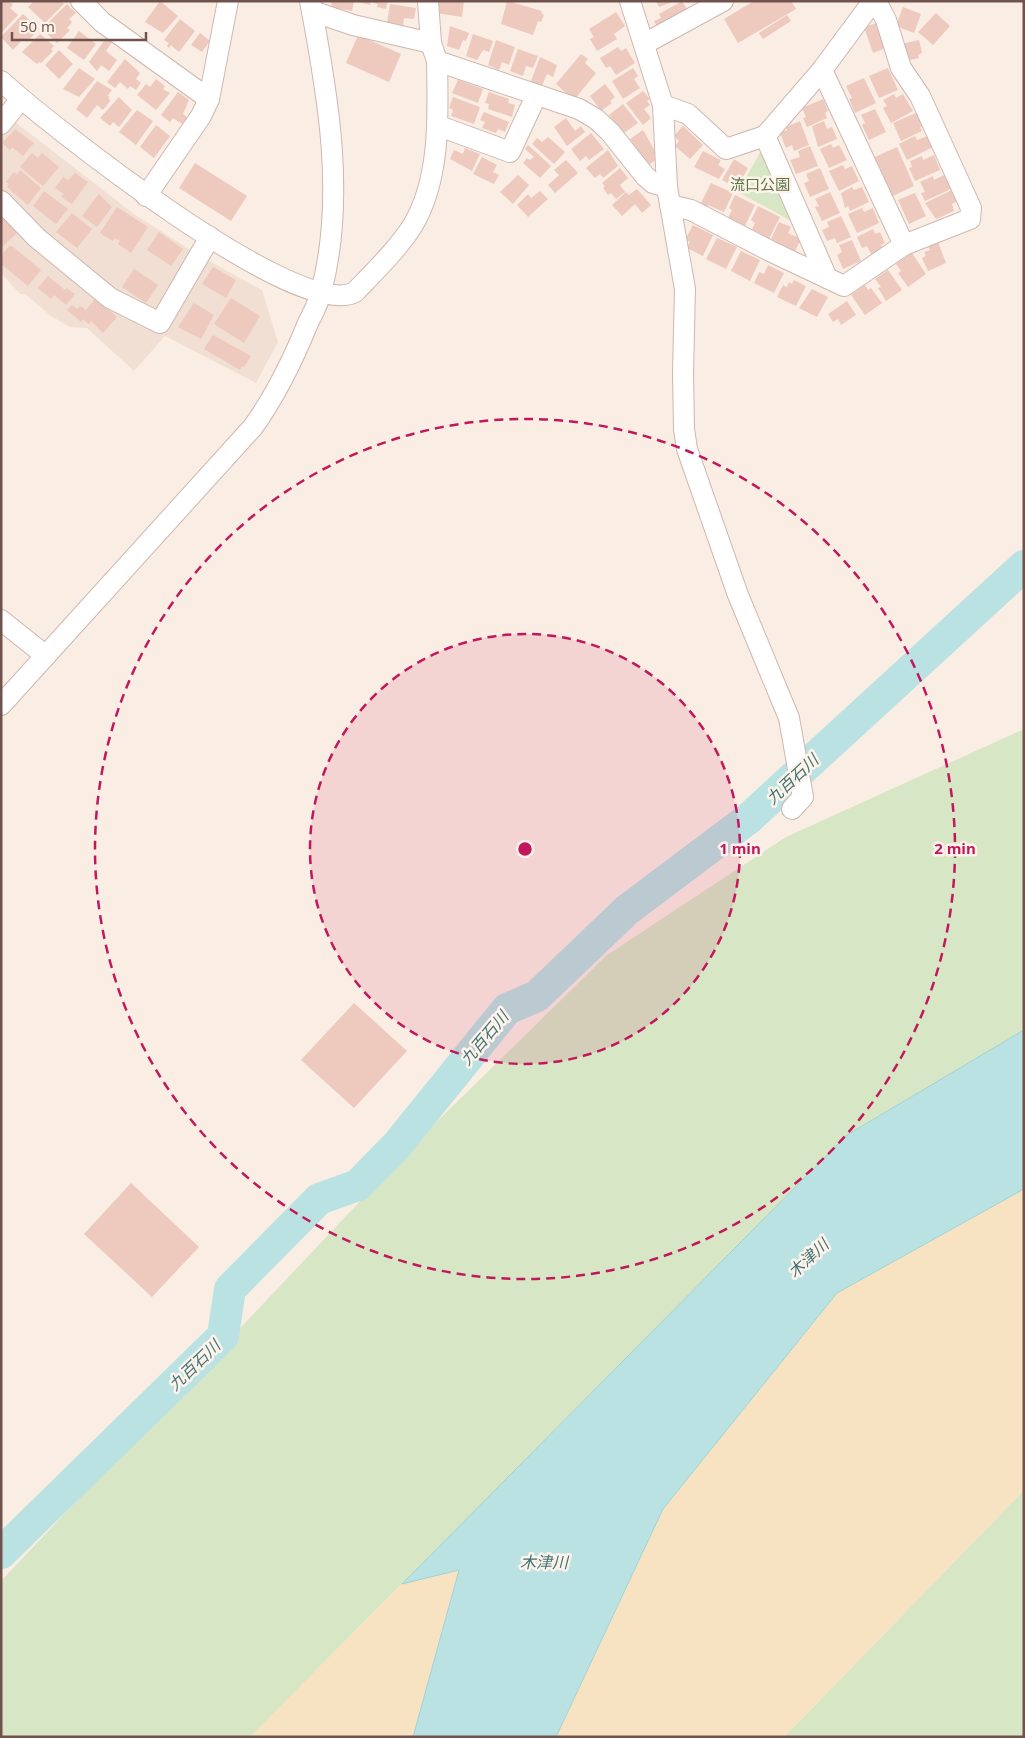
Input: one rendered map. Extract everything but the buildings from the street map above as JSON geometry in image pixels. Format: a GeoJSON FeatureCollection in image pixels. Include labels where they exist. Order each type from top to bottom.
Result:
{"type":"FeatureCollection","features":[{"type":"Feature","properties":{"kind":"street"},"geometry":{"type":"LineString","coordinates":[[81,1],[102,22],[209,99]]}},
{"type":"Feature","properties":{"kind":"street"},"geometry":{"type":"LineString","coordinates":[[146,196],[201,116],[209,99],[228,1]]}},
{"type":"Feature","properties":{"kind":"street"},"geometry":{"type":"LineString","coordinates":[[1,81],[91,156],[146,196],[210,237],[277,274],[321,293],[345,296],[355,292],[412,226],[427,189],[439,126],[434,52],[428,1]]}},
{"type":"Feature","properties":{"kind":"street"},"geometry":{"type":"LineString","coordinates":[[630,1],[663,105],[668,196],[685,289],[683,373],[684,430],[687,449],[738,595],[789,718],[796,753],[797,803]]}},
{"type":"Feature","properties":{"kind":"street"},"geometry":{"type":"LineString","coordinates":[[644,44],[723,1]]}},
{"type":"Feature","properties":{"kind":"street"},"geometry":{"type":"LineString","coordinates":[[311,6],[353,25],[434,52],[536,96],[579,109],[596,119],[649,180],[668,196],[770,251],[844,286],[904,245],[970,219],[971,208],[920,96],[901,68],[886,20],[875,1],[822,70],[765,136],[726,149],[688,114],[663,105]]}},
{"type":"Feature","properties":{"kind":"street"},"geometry":{"type":"LineString","coordinates":[[1,705],[253,427],[266,409],[284,377],[321,293],[333,217],[332,166],[327,106],[311,6]]}},
{"type":"Feature","properties":{"kind":"street"},"geometry":{"type":"LineString","coordinates":[[822,70],[904,245]]}},
{"type":"Feature","properties":{"kind":"street"},"geometry":{"type":"LineString","coordinates":[[439,126],[510,152],[536,96]]}},
{"type":"Feature","properties":{"kind":"street"},"geometry":{"type":"LineString","coordinates":[[1,124],[21,99]]}},
{"type":"Feature","properties":{"kind":"street"},"geometry":{"type":"LineString","coordinates":[[765,136],[827,278]]}},
{"type":"Feature","properties":{"kind":"street"},"geometry":{"type":"LineString","coordinates":[[1,201],[37,238],[110,298],[160,322],[210,237]]}},
{"type":"Feature","properties":{"kind":"street"},"geometry":{"type":"LineString","coordinates":[[1,620],[46,656]]}},
{"type":"Feature","properties":{"kind":"shaded area"},"geometry":{"type":"Polygon","coordinates":[[[1,111],[134,214],[200,256],[262,290],[278,342],[256,383],[165,336],[134,371],[87,328],[70,327],[51,316],[25,294],[20,294],[1,273],[1,111]]]}},
{"type":"Feature","properties":{"kind":"green space","name":"流口公園"},"geometry":{"type":"Polygon","coordinates":[[[762,149],[795,223],[738,192],[762,149]]]}},
{"type":"Feature","properties":{"kind":"green space"},"geometry":{"type":"Polygon","coordinates":[[[1024,729],[1024,1030],[847,1135],[250,1737],[1,1737],[1,1581],[417,1141],[607,955],[786,837],[1024,729]]]}},
{"type":"Feature","properties":{"kind":"green space"},"geometry":{"type":"Polygon","coordinates":[[[1024,1490],[1024,1737],[784,1737],[1024,1490]]]}},
{"type":"Feature","properties":{"kind":"sand"},"geometry":{"type":"Polygon","coordinates":[[[1024,1189],[1024,1490],[784,1737],[556,1737],[663,1509],[837,1293],[1024,1189]]]}},
{"type":"Feature","properties":{"kind":"sand"},"geometry":{"type":"Polygon","coordinates":[[[459,1569],[413,1737],[250,1737],[402,1584],[459,1569]]]}},
{"type":"Feature","properties":{"kind":"water","name":"木津川"},"geometry":{"type":"Polygon","coordinates":[[[1024,1030],[1024,1189],[837,1293],[663,1509],[556,1737],[413,1737],[459,1570],[402,1584],[847,1135],[1024,1030]]]}},
{"type":"Feature","properties":{"kind":"waterway","name":"九百石川"},"geometry":{"type":"LineString","coordinates":[[1,1553],[223,1336],[230,1289],[319,1199],[358,1185],[397,1145],[507,1009],[537,996],[627,910],[748,819],[1024,566]]}}]}
